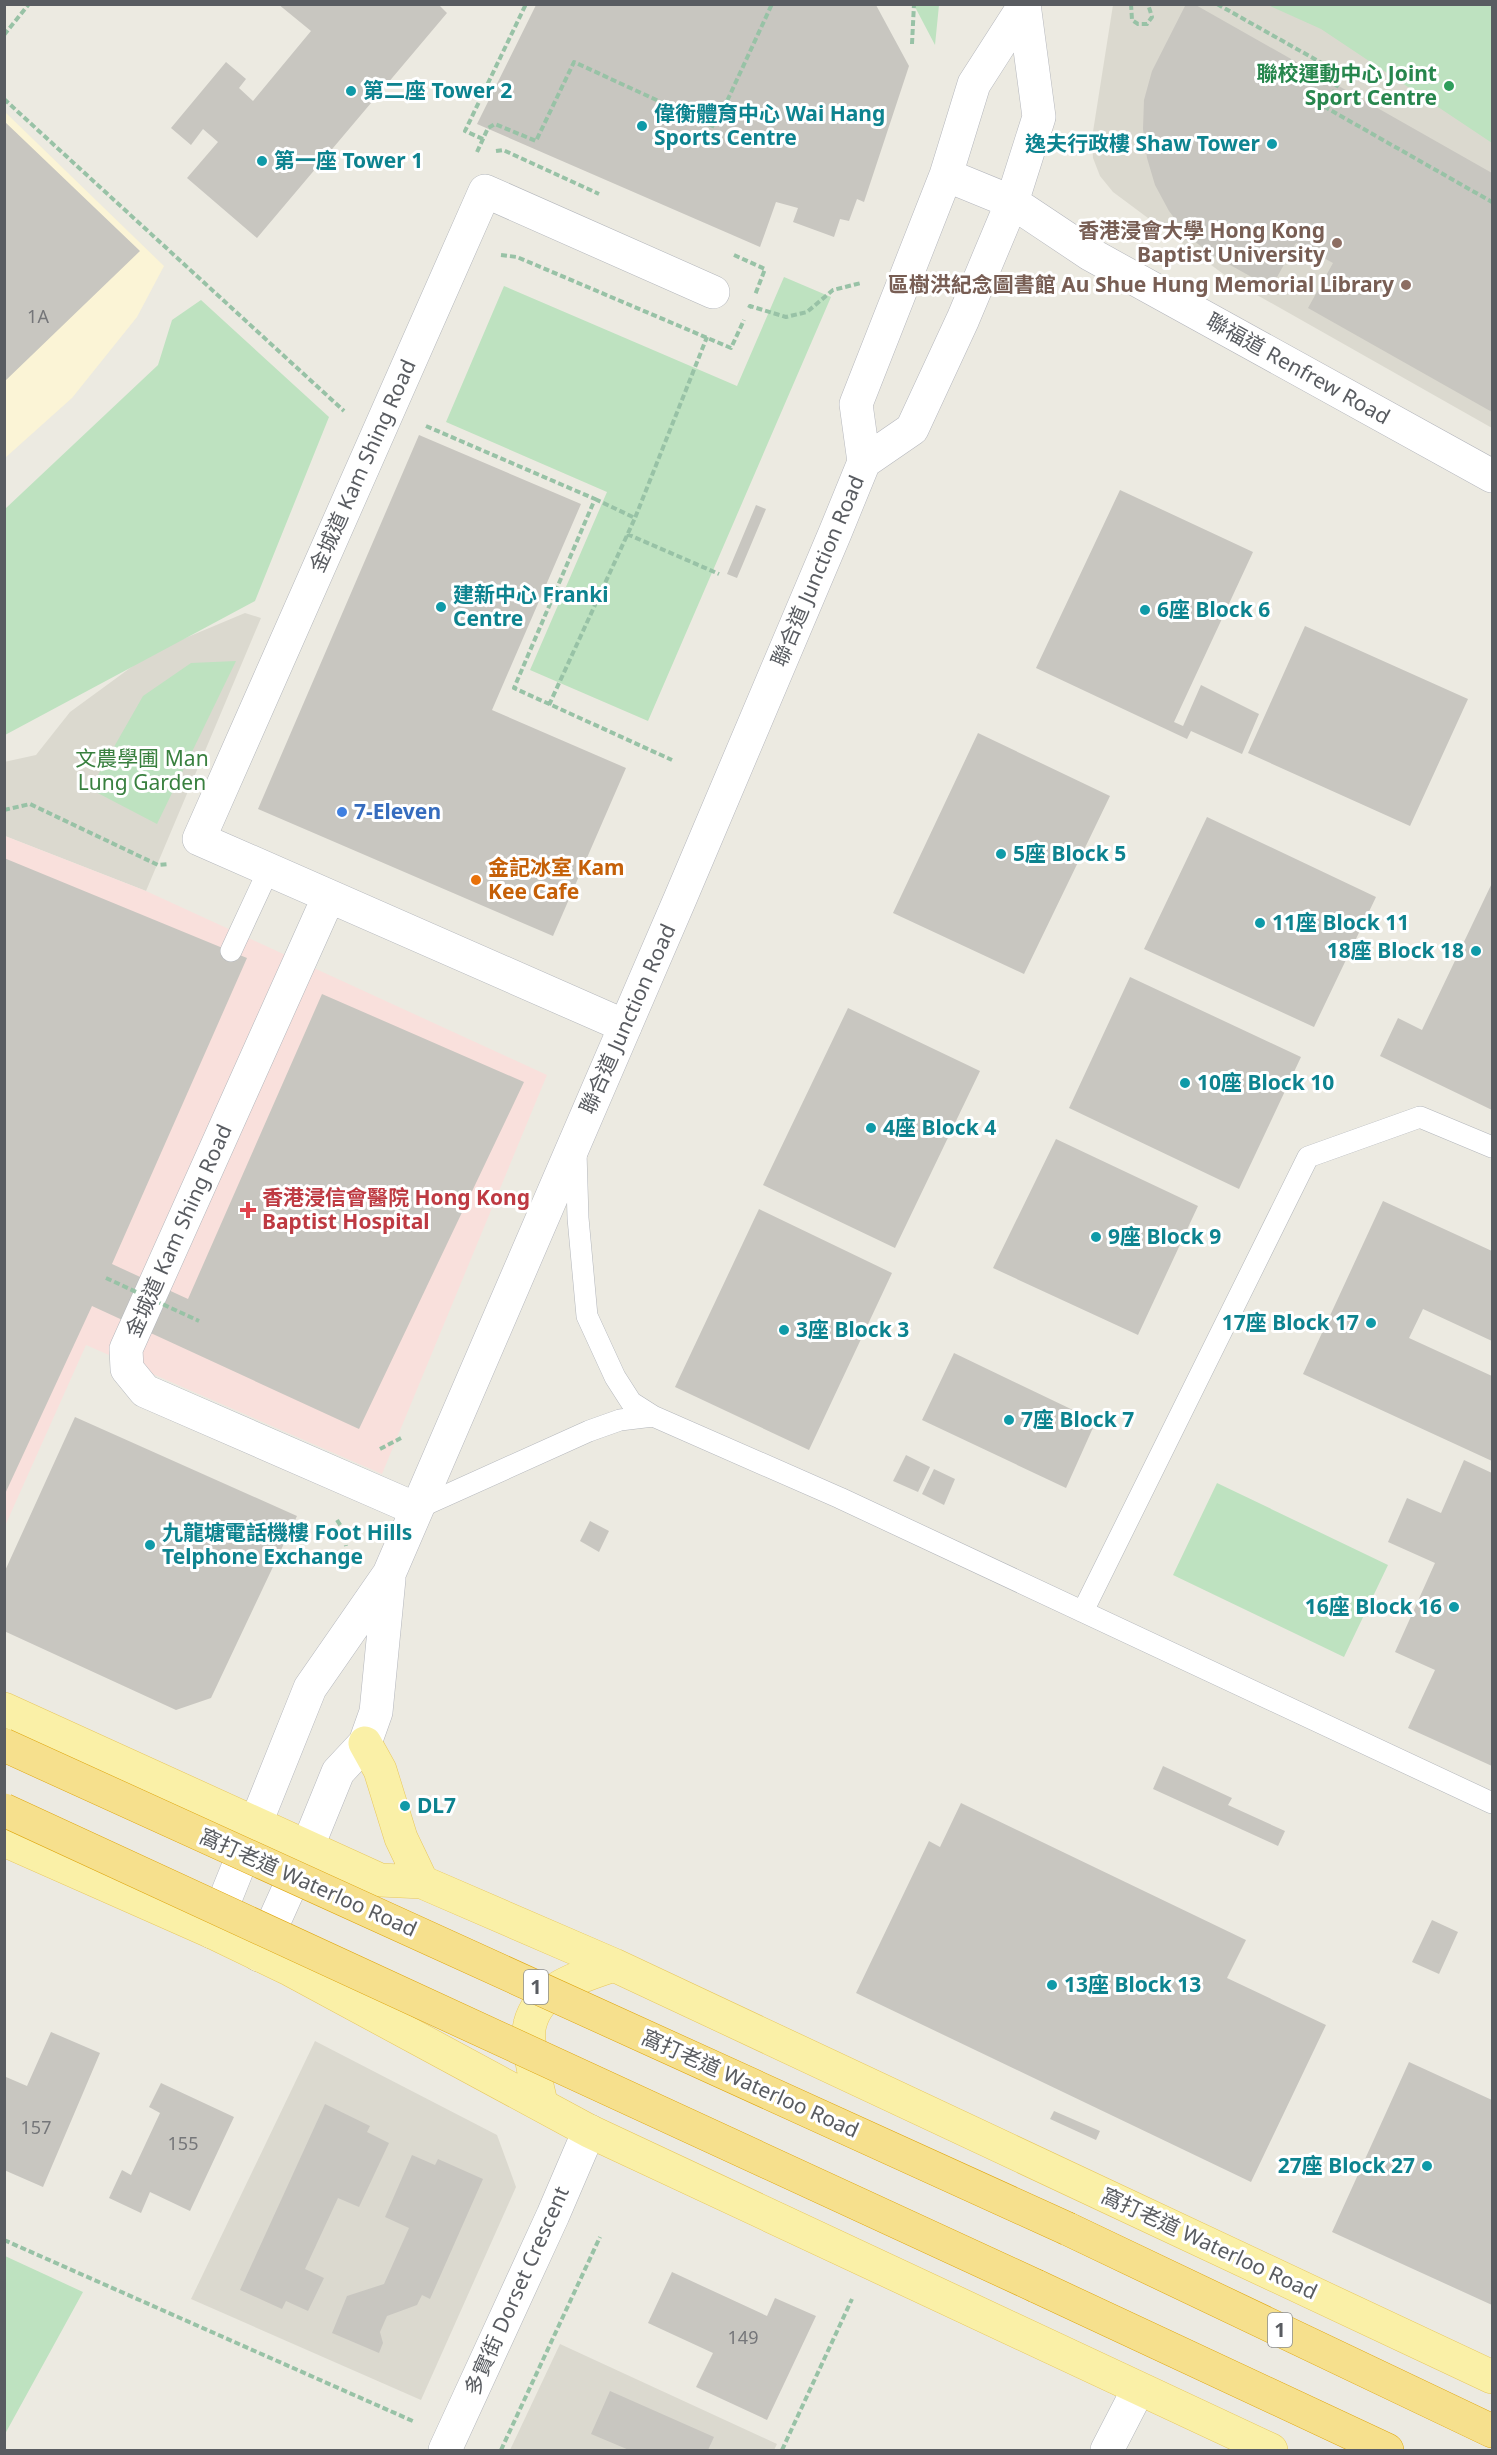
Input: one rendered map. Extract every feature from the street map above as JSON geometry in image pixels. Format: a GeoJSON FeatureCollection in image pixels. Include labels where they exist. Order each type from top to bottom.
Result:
{"type":"FeatureCollection","features":[{"type":"Feature","properties":{"kind":"highway","name":"窩打老道 Waterloo Road"},"geometry":{"type":"LineString","coordinates":[[4,1745],[1068,2229],[1492,2431]]}},
{"type":"Feature","properties":{"kind":"highway"},"geometry":{"type":"LineString","coordinates":[[4,1810],[1036,2286],[1387,2451]]}},
{"type":"Feature","properties":{"kind":"main road","name":"窩打老道 Waterloo Road"},"geometry":{"type":"LineString","coordinates":[[4,1709],[380,1880],[422,1882],[614,1965],[1492,2377]]}},
{"type":"Feature","properties":{"kind":"main road"},"geometry":{"type":"LineString","coordinates":[[365,1743],[380,1770],[400,1838],[422,1882]]}},
{"type":"Feature","properties":{"kind":"main road"},"geometry":{"type":"LineString","coordinates":[[4,1840],[259,1955],[541,2103],[589,2131],[1270,2451]]}},
{"type":"Feature","properties":{"kind":"main road"},"geometry":{"type":"LineString","coordinates":[[541,2103],[531,2054],[530,2025],[544,1997],[577,1978],[614,1965]]}},
{"type":"Feature","properties":{"kind":"street","name":"聯合道 Junction Road"},"geometry":{"type":"LineString","coordinates":[[212,1932],[310,1688],[389,1574],[864,462],[855,404],[946,175],[974,84],[1024,5]]}},
{"type":"Feature","properties":{"kind":"street","name":"聯合道 Junction Road"},"geometry":{"type":"LineString","coordinates":[[864,462],[912,429],[963,319],[1012,202],[1039,117],[1024,5]]}},
{"type":"Feature","properties":{"kind":"street","name":"聯福道 Renfrew Road"},"geometry":{"type":"LineString","coordinates":[[946,175],[1012,202],[1090,254],[1492,476]]}},
{"type":"Feature","properties":{"kind":"street","name":"金城道 Kam Shing Road"},"geometry":{"type":"LineString","coordinates":[[625,1026],[199,839],[484,191],[713,292]]}},
{"type":"Feature","properties":{"kind":"street","name":"金城道 Kam Shing Road"},"geometry":{"type":"LineString","coordinates":[[329,896],[126,1349],[127,1369],[145,1391],[416,1509]]}},
{"type":"Feature","properties":{"kind":"street","name":"聯合道 Junction Road"},"geometry":{"type":"LineString","coordinates":[[259,1955],[308,1848],[338,1772],[365,1743],[376,1712],[389,1574]]}},
{"type":"Feature","properties":{"kind":"street","name":"多實街 Dorset Crescent"},"geometry":{"type":"LineString","coordinates":[[435,2439],[553,2216],[589,2131]]}},
{"type":"Feature","properties":{"kind":"street"},"geometry":{"type":"LineString","coordinates":[[1107,2451],[1138,2390]]}},
{"type":"Feature","properties":{"kind":"lane"},"geometry":{"type":"LineString","coordinates":[[231,951],[269,870]]}},
{"type":"Feature","properties":{"kind":"lane"},"geometry":{"type":"LineString","coordinates":[[1083,1611],[1308,1157],[1420,1117],[1492,1147]]}},
{"type":"Feature","properties":{"kind":"lane"},"geometry":{"type":"LineString","coordinates":[[576,1138],[578,1218],[587,1316],[615,1377],[631,1402],[653,1416],[851,1502],[1492,1803]]}},
{"type":"Feature","properties":{"kind":"lane"},"geometry":{"type":"LineString","coordinates":[[416,1509],[589,1431],[620,1420],[653,1416]]}},
{"type":"Feature","properties":{"kind":"path"},"geometry":{"type":"LineString","coordinates":[[4,35],[29,4]]}},
{"type":"Feature","properties":{"kind":"path"},"geometry":{"type":"LineString","coordinates":[[483,139],[465,131],[526,4]]}},
{"type":"Feature","properties":{"kind":"path"},"geometry":{"type":"LineString","coordinates":[[488,128],[495,124],[536,141],[574,62],[715,127],[772,4]]}},
{"type":"Feature","properties":{"kind":"path"},"geometry":{"type":"LineString","coordinates":[[912,44],[914,4]]}},
{"type":"Feature","properties":{"kind":"path"},"geometry":{"type":"LineString","coordinates":[[1131,4],[1132,20],[1141,24],[1147,24],[1152,17],[1148,4]]}},
{"type":"Feature","properties":{"kind":"path"},"geometry":{"type":"LineString","coordinates":[[1217,4],[1343,75],[1325,107],[1492,202]]}},
{"type":"Feature","properties":{"kind":"path"},"geometry":{"type":"LineString","coordinates":[[4,99],[345,412]]}},
{"type":"Feature","properties":{"kind":"path"},"geometry":{"type":"LineString","coordinates":[[494,257],[505,254],[517,257],[731,348],[750,306],[786,317],[807,312],[833,290],[859,282],[867,285]]}},
{"type":"Feature","properties":{"kind":"path"},"geometry":{"type":"LineString","coordinates":[[549,705],[635,518],[706,337]]}},
{"type":"Feature","properties":{"kind":"path"},"geometry":{"type":"LineString","coordinates":[[425,426],[635,518]]}},
{"type":"Feature","properties":{"kind":"path"},"geometry":{"type":"LineString","coordinates":[[595,499],[514,688],[672,760]]}},
{"type":"Feature","properties":{"kind":"path"},"geometry":{"type":"LineString","coordinates":[[627,534],[719,574]]}},
{"type":"Feature","properties":{"kind":"path"},"geometry":{"type":"LineString","coordinates":[[4,810],[30,804],[158,865],[172,864]]}},
{"type":"Feature","properties":{"kind":"path"},"geometry":{"type":"LineString","coordinates":[[105,1278],[199,1321]]}},
{"type":"Feature","properties":{"kind":"path"},"geometry":{"type":"LineString","coordinates":[[168,1318],[173,1307]]}},
{"type":"Feature","properties":{"kind":"path"},"geometry":{"type":"LineString","coordinates":[[372,1451],[401,1438]]}},
{"type":"Feature","properties":{"kind":"path"},"geometry":{"type":"LineString","coordinates":[[501,2451],[600,2238]]}},
{"type":"Feature","properties":{"kind":"path"},"geometry":{"type":"LineString","coordinates":[[4,2240],[435,2439]]}},
{"type":"Feature","properties":{"kind":"path"},"geometry":{"type":"LineString","coordinates":[[782,2451],[852,2299]]}},
{"type":"Feature","properties":{"kind":"shaded area","name":"香港浸會大學 Hong Kong Baptist University"},"geometry":{"type":"Polygon","coordinates":[[[1113,5],[1492,5],[1492,428],[1234,282],[1113,192],[1100,176],[1093,158],[1092,138],[1113,5]]]}},
{"type":"Feature","properties":{"kind":"shaded area"},"geometry":{"type":"Polygon","coordinates":[[[4,111],[164,266],[137,317],[72,398],[5,458],[4,111]]]}},
{"type":"Feature","properties":{"kind":"shaded area"},"geometry":{"type":"Polygon","coordinates":[[[245,613],[261,618],[146,891],[5,836],[4,762],[36,755],[70,712],[152,652],[245,613]]]}},
{"type":"Feature","properties":{"kind":"shaded area","name":"香港浸信會醫院 Hong Kong Baptist Hospital"},"geometry":{"type":"Polygon","coordinates":[[[5,836],[146,891],[547,1075],[382,1474],[86,1345],[5,1526],[5,836]]]}},
{"type":"Feature","properties":{"kind":"shaded area"},"geometry":{"type":"Polygon","coordinates":[[[315,2041],[497,2135],[516,2187],[421,2400],[191,2299],[315,2041]]]}},
{"type":"Feature","properties":{"kind":"shaded area"},"geometry":{"type":"Polygon","coordinates":[[[560,2344],[777,2444],[774,2450],[510,2450],[560,2344]]]}},
{"type":"Feature","properties":{"kind":"green space"},"geometry":{"type":"Polygon","coordinates":[[[914,5],[939,5],[935,45],[914,5]]]}},
{"type":"Feature","properties":{"kind":"green space","name":"聯校運動中心 Joint Sport Centre"},"geometry":{"type":"Polygon","coordinates":[[[1268,5],[1492,5],[1492,143],[1321,29],[1268,5]]]}},
{"type":"Feature","properties":{"kind":"green space"},"geometry":{"type":"Polygon","coordinates":[[[784,277],[831,297],[648,721],[530,670],[607,492],[446,422],[504,286],[737,386],[784,277]]]}},
{"type":"Feature","properties":{"kind":"green space"},"geometry":{"type":"Polygon","coordinates":[[[201,300],[329,417],[255,601],[5,735],[5,509],[158,365],[172,320],[201,300]]]}},
{"type":"Feature","properties":{"kind":"green space","name":"文農學圃 Man Lung Garden"},"geometry":{"type":"Polygon","coordinates":[[[236,661],[157,824],[90,789],[143,696],[191,663],[236,661]]]}},
{"type":"Feature","properties":{"kind":"green space"},"geometry":{"type":"Polygon","coordinates":[[[1217,1483],[1388,1565],[1344,1657],[1173,1575],[1217,1483]]]}},
{"type":"Feature","properties":{"kind":"green space"},"geometry":{"type":"Polygon","coordinates":[[[5,2256],[83,2292],[5,2434],[5,2256]]]}},
{"type":"Feature","properties":{"kind":"building","name":"第一座 Tower 1"},"geometry":{"type":"Polygon","coordinates":[[[278,4],[438,4],[447,13],[257,238],[187,178],[218,142],[203,129],[191,145],[171,128],[226,62],[246,79],[239,88],[253,101],[311,31],[278,4]]]}},
{"type":"Feature","properties":{"kind":"building","name":"香港浸會大學 Hong Kong Baptist University"},"geometry":{"type":"Polygon","coordinates":[[[1186,4],[1194,4],[1492,173],[1492,412],[1308,308],[1333,263],[1296,243],[1271,288],[1209,253],[1187,235],[1169,211],[1155,185],[1147,158],[1143,129],[1144,100],[1152,71],[1186,4]]]}},
{"type":"Feature","properties":{"kind":"building","name":"偉衡體育中心 Wai Hang Sports Centre"},"geometry":{"type":"Polygon","coordinates":[[[536,5],[876,5],[909,66],[864,202],[857,199],[849,221],[840,219],[834,237],[793,222],[798,208],[776,202],[760,247],[477,124],[536,5]]]}},
{"type":"Feature","properties":{"kind":"building"},"geometry":{"type":"Polygon","coordinates":[[[4,121],[140,251],[4,382],[4,121]]]}},
{"type":"Feature","properties":{"kind":"building","name":"建新中心 Franki Centre"},"geometry":{"type":"Polygon","coordinates":[[[419,435],[581,504],[492,710],[626,768],[553,936],[258,809],[419,435]]]}},
{"type":"Feature","properties":{"kind":"building","name":"6座 Block 6"},"geometry":{"type":"Polygon","coordinates":[[[1120,490],[1253,552],[1174,722],[1183,726],[1201,685],[1259,714],[1242,754],[1191,731],[1187,739],[1036,668],[1120,490]]]}},
{"type":"Feature","properties":{"kind":"building"},"geometry":{"type":"Polygon","coordinates":[[[756,505],[766,509],[737,578],[727,574],[756,505]]]}},
{"type":"Feature","properties":{"kind":"building"},"geometry":{"type":"Polygon","coordinates":[[[1305,626],[1468,699],[1410,826],[1248,753],[1305,626]]]}},
{"type":"Feature","properties":{"kind":"building","name":"5座 Block 5"},"geometry":{"type":"Polygon","coordinates":[[[978,733],[1110,796],[1024,974],[893,913],[978,733]]]}},
{"type":"Feature","properties":{"kind":"building","name":"11座 Block 11"},"geometry":{"type":"Polygon","coordinates":[[[1207,817],[1376,897],[1314,1027],[1144,949],[1207,817]]]}},
{"type":"Feature","properties":{"kind":"building","name":"香港浸信會醫院 Hong Kong Baptist Hospital"},"geometry":{"type":"Polygon","coordinates":[[[4,858],[247,958],[112,1264],[188,1299],[322,994],[524,1082],[359,1429],[92,1306],[4,1496],[4,858]]]}},
{"type":"Feature","properties":{"kind":"building","name":"18座 Block 18"},"geometry":{"type":"Polygon","coordinates":[[[1492,883],[1492,1110],[1380,1056],[1398,1018],[1422,1030],[1492,883]]]}},
{"type":"Feature","properties":{"kind":"building","name":"10座 Block 10"},"geometry":{"type":"Polygon","coordinates":[[[1130,977],[1301,1057],[1239,1189],[1069,1108],[1130,977]]]}},
{"type":"Feature","properties":{"kind":"building","name":"4座 Block 4"},"geometry":{"type":"Polygon","coordinates":[[[848,1008],[980,1071],[895,1248],[763,1185],[848,1008]]]}},
{"type":"Feature","properties":{"kind":"building","name":"9座 Block 9"},"geometry":{"type":"Polygon","coordinates":[[[1056,1139],[1198,1206],[1138,1335],[993,1268],[1056,1139]]]}},
{"type":"Feature","properties":{"kind":"building","name":"17座 Block 17"},"geometry":{"type":"Polygon","coordinates":[[[1383,1201],[1492,1251],[1492,1341],[1423,1309],[1409,1338],[1492,1376],[1492,1461],[1303,1374],[1383,1201]]]}},
{"type":"Feature","properties":{"kind":"building","name":"3座 Block 3"},"geometry":{"type":"Polygon","coordinates":[[[759,1209],[892,1273],[809,1450],[675,1387],[759,1209]]]}},
{"type":"Feature","properties":{"kind":"building","name":"7座 Block 7"},"geometry":{"type":"Polygon","coordinates":[[[954,1353],[1096,1421],[1066,1488],[922,1420],[954,1353]]]}},
{"type":"Feature","properties":{"kind":"building","name":"九龍塘電話機樓 Foot Hills Telphone Exchange"},"geometry":{"type":"Polygon","coordinates":[[[75,1417],[297,1516],[211,1698],[176,1710],[4,1631],[4,1573],[75,1417]]]}},
{"type":"Feature","properties":{"kind":"building"},"geometry":{"type":"Polygon","coordinates":[[[906,1455],[930,1467],[918,1492],[893,1481],[906,1455]]]}},
{"type":"Feature","properties":{"kind":"building","name":"16座 Block 16"},"geometry":{"type":"Polygon","coordinates":[[[1464,1460],[1492,1473],[1492,1766],[1408,1728],[1435,1670],[1395,1652],[1435,1563],[1388,1542],[1407,1498],[1441,1513],[1464,1460]]]}},
{"type":"Feature","properties":{"kind":"building"},"geometry":{"type":"Polygon","coordinates":[[[934,1469],[955,1479],[944,1505],[922,1494],[934,1469]]]}},
{"type":"Feature","properties":{"kind":"building"},"geometry":{"type":"Polygon","coordinates":[[[590,1521],[609,1531],[599,1552],[580,1541],[590,1521]]]}},
{"type":"Feature","properties":{"kind":"building"},"geometry":{"type":"Polygon","coordinates":[[[1163,1766],[1232,1798],[1228,1805],[1285,1831],[1278,1846],[1153,1789],[1163,1766]]]}},
{"type":"Feature","properties":{"kind":"building","name":"13座 Block 13"},"geometry":{"type":"Polygon","coordinates":[[[961,1803],[1246,1940],[1227,1978],[1326,2025],[1251,2182],[856,1993],[929,1841],[940,1847],[961,1803]]]}},
{"type":"Feature","properties":{"kind":"building"},"geometry":{"type":"Polygon","coordinates":[[[1432,1920],[1458,1932],[1439,1974],[1412,1962],[1432,1920]]]}},
{"type":"Feature","properties":{"kind":"building"},"geometry":{"type":"Polygon","coordinates":[[[51,2032],[100,2053],[43,2187],[4,2170],[4,2081],[6,2077],[27,2086],[51,2032]]]}},
{"type":"Feature","properties":{"kind":"building","name":"27座 Block 27"},"geometry":{"type":"Polygon","coordinates":[[[1409,2062],[1492,2100],[1492,2305],[1332,2232],[1409,2062]]]}},
{"type":"Feature","properties":{"kind":"building"},"geometry":{"type":"Polygon","coordinates":[[[161,2083],[234,2117],[190,2211],[150,2192],[141,2213],[109,2198],[122,2170],[131,2175],[160,2113],[149,2107],[161,2083]]]}},
{"type":"Feature","properties":{"kind":"building"},"geometry":{"type":"Polygon","coordinates":[[[325,2104],[370,2126],[367,2132],[389,2143],[359,2207],[338,2198],[305,2269],[324,2278],[308,2311],[286,2301],[282,2309],[240,2290],[325,2104]]]}},
{"type":"Feature","properties":{"kind":"building"},"geometry":{"type":"Polygon","coordinates":[[[1054,2111],[1100,2131],[1096,2140],[1050,2119],[1054,2111]]]}},
{"type":"Feature","properties":{"kind":"building"},"geometry":{"type":"Polygon","coordinates":[[[412,2155],[435,2165],[438,2159],[483,2179],[430,2299],[422,2295],[417,2305],[387,2316],[380,2332],[383,2343],[379,2353],[332,2333],[347,2296],[384,2284],[409,2228],[385,2217],[412,2155]]]}},
{"type":"Feature","properties":{"kind":"building"},"geometry":{"type":"Polygon","coordinates":[[[672,2272],[767,2316],[775,2298],[816,2316],[767,2420],[696,2387],[713,2353],[648,2323],[672,2272]]]}},
{"type":"Feature","properties":{"kind":"building"},"geometry":{"type":"Polygon","coordinates":[[[610,2391],[714,2437],[708,2450],[629,2450],[591,2434],[610,2391]]]}},
{"type":"Feature","properties":{"kind":"place","name":"聯校運動中心 Joint Sport Centre"},"geometry":{"type":"Point","coordinates":[1449,86]}},
{"type":"Feature","properties":{"kind":"place","name":"第二座 Tower 2"},"geometry":{"type":"Point","coordinates":[351,91]}},
{"type":"Feature","properties":{"kind":"place","name":"偉衡體育中心 Wai Hang Sports Centre"},"geometry":{"type":"Point","coordinates":[642,126]}},
{"type":"Feature","properties":{"kind":"place","name":"逸夫行政樓 Shaw Tower"},"geometry":{"type":"Point","coordinates":[1272,144]}},
{"type":"Feature","properties":{"kind":"place","name":"第一座 Tower 1"},"geometry":{"type":"Point","coordinates":[262,161]}},
{"type":"Feature","properties":{"kind":"place","name":"香港浸會大學 Hong Kong Baptist University"},"geometry":{"type":"Point","coordinates":[1337,243]}},
{"type":"Feature","properties":{"kind":"place","name":"區樹洪紀念圖書館 Au Shue Hung Memorial Library"},"geometry":{"type":"Point","coordinates":[1406,285]}},
{"type":"Feature","properties":{"kind":"place","name":"建新中心 Franki Centre"},"geometry":{"type":"Point","coordinates":[441,607]}},
{"type":"Feature","properties":{"kind":"place","name":"6座 Block 6"},"geometry":{"type":"Point","coordinates":[1145,610]}},
{"type":"Feature","properties":{"kind":"place","name":"7-Eleven"},"geometry":{"type":"Point","coordinates":[342,812]}},
{"type":"Feature","properties":{"kind":"place","name":"5座 Block 5"},"geometry":{"type":"Point","coordinates":[1001,854]}},
{"type":"Feature","properties":{"kind":"place","name":"金記冰室 Kam Kee Cafe"},"geometry":{"type":"Point","coordinates":[476,880]}},
{"type":"Feature","properties":{"kind":"place","name":"11座 Block 11"},"geometry":{"type":"Point","coordinates":[1260,923]}},
{"type":"Feature","properties":{"kind":"place","name":"18座 Block 18"},"geometry":{"type":"Point","coordinates":[1476,951]}},
{"type":"Feature","properties":{"kind":"place","name":"10座 Block 10"},"geometry":{"type":"Point","coordinates":[1185,1083]}},
{"type":"Feature","properties":{"kind":"place","name":"4座 Block 4"},"geometry":{"type":"Point","coordinates":[871,1128]}},
{"type":"Feature","properties":{"kind":"place","name":"香港浸信會醫院 Hong Kong Baptist Hospital"},"geometry":{"type":"Point","coordinates":[248,1210]}},
{"type":"Feature","properties":{"kind":"place","name":"9座 Block 9"},"geometry":{"type":"Point","coordinates":[1096,1237]}},
{"type":"Feature","properties":{"kind":"place","name":"17座 Block 17"},"geometry":{"type":"Point","coordinates":[1371,1323]}},
{"type":"Feature","properties":{"kind":"place","name":"3座 Block 3"},"geometry":{"type":"Point","coordinates":[784,1330]}},
{"type":"Feature","properties":{"kind":"place","name":"7座 Block 7"},"geometry":{"type":"Point","coordinates":[1009,1420]}},
{"type":"Feature","properties":{"kind":"place","name":"九龍塘電話機樓 Foot Hills Telphone Exchange"},"geometry":{"type":"Point","coordinates":[150,1545]}},
{"type":"Feature","properties":{"kind":"place","name":"16座 Block 16"},"geometry":{"type":"Point","coordinates":[1454,1607]}},
{"type":"Feature","properties":{"kind":"place","name":"DL7"},"geometry":{"type":"Point","coordinates":[405,1806]}},
{"type":"Feature","properties":{"kind":"place","name":"13座 Block 13"},"geometry":{"type":"Point","coordinates":[1052,1985]}},
{"type":"Feature","properties":{"kind":"place","name":"27座 Block 27"},"geometry":{"type":"Point","coordinates":[1427,2166]}}]}
